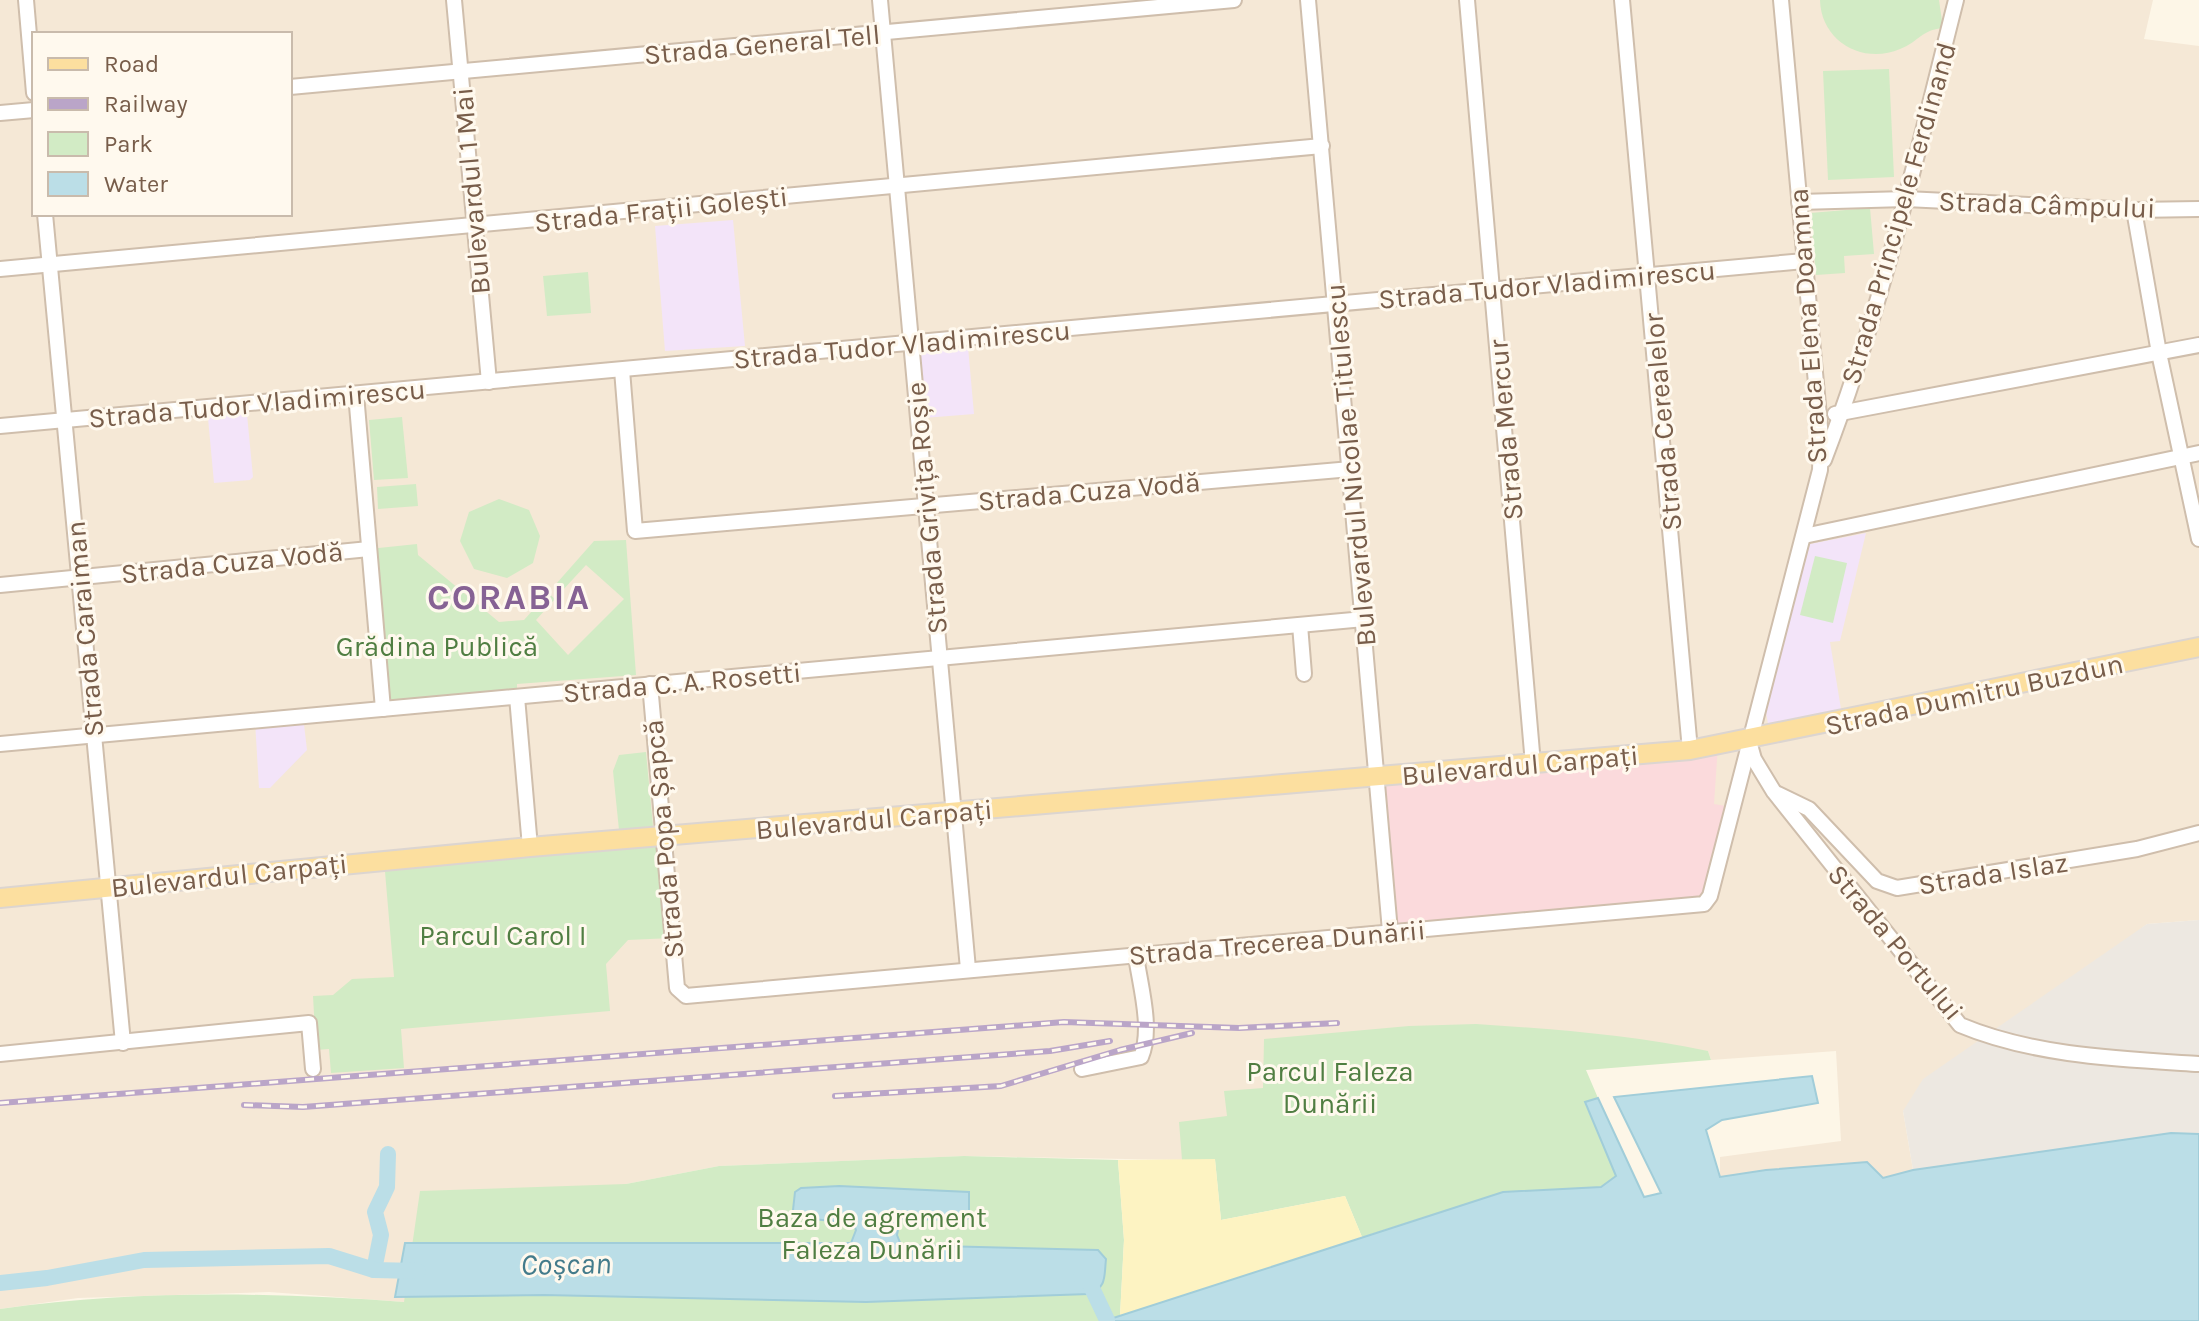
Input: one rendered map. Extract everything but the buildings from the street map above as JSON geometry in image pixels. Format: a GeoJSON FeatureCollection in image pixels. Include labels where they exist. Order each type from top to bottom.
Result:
{"type":"FeatureCollection","features":[{"type":"Feature","properties":{"kind":"main road","name":"Strada Dumitru Buzdun"},"geometry":{"type":"LineString","coordinates":[[1749,741],[2199,647]]}},
{"type":"Feature","properties":{"kind":"main road","name":"Bulevardul Carpați"},"geometry":{"type":"LineString","coordinates":[[0,898],[663,835],[1690,750],[1749,741]]}},
{"type":"Feature","properties":{"kind":"street"},"geometry":{"type":"LineString","coordinates":[[26,0],[32,70]]}},
{"type":"Feature","properties":{"kind":"street","name":"Bulevardul 1 Mai"},"geometry":{"type":"LineString","coordinates":[[454,0],[489,382]]}},
{"type":"Feature","properties":{"kind":"street","name":"Strada Grivița Roșie"},"geometry":{"type":"LineString","coordinates":[[880,0],[968,969]]}},
{"type":"Feature","properties":{"kind":"street","name":"Strada General Tell"},"geometry":{"type":"LineString","coordinates":[[292,87],[1234,0]]}},
{"type":"Feature","properties":{"kind":"street","name":"Bulevardul Nicolae Titulescu"},"geometry":{"type":"LineString","coordinates":[[1308,0],[1390,931]]}},
{"type":"Feature","properties":{"kind":"street","name":"Strada Mercur"},"geometry":{"type":"LineString","coordinates":[[1467,0],[1533,764]]}},
{"type":"Feature","properties":{"kind":"street","name":"Strada Cerealelor"},"geometry":{"type":"LineString","coordinates":[[1622,0],[1690,750]]}},
{"type":"Feature","properties":{"kind":"street","name":"Strada Elena Doamna"},"geometry":{"type":"LineString","coordinates":[[1749,741],[1820,470],[1819,417],[1781,0]]}},
{"type":"Feature","properties":{"kind":"street","name":"Strada Principele Ferdinand"},"geometry":{"type":"LineString","coordinates":[[1820,470],[1842,413],[1906,199],[1956,0]]}},
{"type":"Feature","properties":{"kind":"street"},"geometry":{"type":"LineString","coordinates":[[0,113],[32,110]]}},
{"type":"Feature","properties":{"kind":"street","name":"Strada Frații Golești"},"geometry":{"type":"LineString","coordinates":[[0,269],[1322,146]]}},
{"type":"Feature","properties":{"kind":"street","name":"Strada Câmpului"},"geometry":{"type":"LineString","coordinates":[[1799,202],[1906,199],[2134,210],[2199,209]]}},
{"type":"Feature","properties":{"kind":"street"},"geometry":{"type":"LineString","coordinates":[[2134,210],[2159,353],[2199,539]]}},
{"type":"Feature","properties":{"kind":"street","name":"Strada Caraiman"},"geometry":{"type":"LineString","coordinates":[[45,216],[123,1043]]}},
{"type":"Feature","properties":{"kind":"street","name":"Strada Tudor Vladimirescu"},"geometry":{"type":"LineString","coordinates":[[0,426],[1804,261]]}},
{"type":"Feature","properties":{"kind":"street"},"geometry":{"type":"LineString","coordinates":[[1819,417],[2199,345]]}},
{"type":"Feature","properties":{"kind":"street","name":"Strada Cuza Vodă"},"geometry":{"type":"LineString","coordinates":[[622,370],[635,527],[1351,464]]}},
{"type":"Feature","properties":{"kind":"street"},"geometry":{"type":"LineString","coordinates":[[356,394],[383,709]]}},
{"type":"Feature","properties":{"kind":"street"},"geometry":{"type":"LineString","coordinates":[[1804,536],[2199,453]]}},
{"type":"Feature","properties":{"kind":"street","name":"Strada Cuza Vodă"},"geometry":{"type":"LineString","coordinates":[[0,585],[369,549]]}},
{"type":"Feature","properties":{"kind":"street","name":"Strada C. A. Rosetti"},"geometry":{"type":"LineString","coordinates":[[0,744],[1364,619]]}},
{"type":"Feature","properties":{"kind":"street"},"geometry":{"type":"LineString","coordinates":[[1300,625],[1304,674]]}},
{"type":"Feature","properties":{"kind":"street","name":"Strada Popa Șapcă"},"geometry":{"type":"LineString","coordinates":[[650,684],[680,993]]}},
{"type":"Feature","properties":{"kind":"street"},"geometry":{"type":"LineString","coordinates":[[517,697],[530,847]]}},
{"type":"Feature","properties":{"kind":"street","name":"Strada Portului"},"geometry":{"type":"LineString","coordinates":[[1749,741],[1754,759],[1774,792],[1960,1025],[1993,1039],[2037,1048],[2199,1064]]}},
{"type":"Feature","properties":{"kind":"street","name":"Strada Trecerea Dunării"},"geometry":{"type":"LineString","coordinates":[[680,993],[761,989],[1390,931],[1695,908],[1704,904],[1710,896],[1749,741]]}},
{"type":"Feature","properties":{"kind":"street","name":"Strada Islaz"},"geometry":{"type":"LineString","coordinates":[[1774,792],[1809,809],[1877,881],[1897,888],[2137,849],[2199,833]]}},
{"type":"Feature","properties":{"kind":"street"},"geometry":{"type":"LineString","coordinates":[[1082,1069],[1141,1057],[1145,1049],[1144,1011],[1136,956]]}},
{"type":"Feature","properties":{"kind":"street"},"geometry":{"type":"LineString","coordinates":[[0,1054],[309,1023],[313,1069]]}},
{"type":"Feature","properties":{"kind":"shaded area"},"geometry":{"type":"Polygon","coordinates":[[[0,0],[2153,0],[2144,39],[2199,46],[2199,920],[2147,924],[1903,1111],[1913,1170],[1882,1178],[1766,1170],[1720,1178],[1720,1157],[1841,1141],[1836,1051],[1711,1060],[1708,1051],[1585,1070],[1182,1160],[964,1156],[719,1166],[626,1184],[404,1302],[269,1292],[78,1298],[0,1309],[0,0]]]}},
{"type":"Feature","properties":{"kind":"shaded area"},"geometry":{"type":"Polygon","coordinates":[[[733,220],[745,346],[665,351],[655,226],[733,220]]]}},
{"type":"Feature","properties":{"kind":"shaded area"},"geometry":{"type":"Polygon","coordinates":[[[968,347],[974,414],[924,418],[919,351],[968,347]]]}},
{"type":"Feature","properties":{"kind":"shaded area"},"geometry":{"type":"Polygon","coordinates":[[[246,404],[253,477],[250,480],[214,483],[207,407],[246,404]]]}},
{"type":"Feature","properties":{"kind":"shaded area"},"geometry":{"type":"Polygon","coordinates":[[[1866,533],[1840,641],[1830,642],[1841,709],[1768,724],[1765,706],[1810,544],[1866,533]]]}},
{"type":"Feature","properties":{"kind":"shaded area"},"geometry":{"type":"Polygon","coordinates":[[[303,716],[307,750],[270,788],[259,788],[255,721],[303,716]]]}},
{"type":"Feature","properties":{"kind":"shaded area"},"geometry":{"type":"Polygon","coordinates":[[[1718,745],[1714,804],[1732,807],[1704,904],[1390,931],[1377,778],[1718,745]]]}},
{"type":"Feature","properties":{"kind":"shaded area"},"geometry":{"type":"Polygon","coordinates":[[[2199,920],[2199,1134],[2171,1133],[1913,1170],[1903,1111],[1923,1079],[2147,924],[2199,920]]]}},
{"type":"Feature","properties":{"kind":"green space"},"geometry":{"type":"Polygon","coordinates":[[[1820,0],[1939,0],[1943,28],[1930,31],[1907,46],[1886,53],[1859,52],[1836,38],[1828,28],[1820,0]]]}},
{"type":"Feature","properties":{"kind":"green space"},"geometry":{"type":"Polygon","coordinates":[[[1889,69],[1894,177],[1828,180],[1823,71],[1889,69]]]}},
{"type":"Feature","properties":{"kind":"green space"},"geometry":{"type":"Polygon","coordinates":[[[1870,208],[1874,254],[1844,256],[1845,273],[1816,275],[1810,213],[1870,208]]]}},
{"type":"Feature","properties":{"kind":"green space"},"geometry":{"type":"Polygon","coordinates":[[[588,272],[591,313],[547,316],[543,276],[588,272]]]}},
{"type":"Feature","properties":{"kind":"green space"},"geometry":{"type":"Polygon","coordinates":[[[402,417],[408,478],[374,480],[369,420],[402,417]]]}},
{"type":"Feature","properties":{"kind":"green space"},"geometry":{"type":"Polygon","coordinates":[[[416,484],[418,506],[378,509],[377,487],[416,484]]]}},
{"type":"Feature","properties":{"kind":"green space"},"geometry":{"type":"Polygon","coordinates":[[[499,499],[529,510],[540,536],[533,563],[507,578],[474,569],[460,541],[469,512],[499,499]]]}},
{"type":"Feature","properties":{"kind":"green space","name":"Grădina Publică"},"geometry":{"type":"Polygon","coordinates":[[[626,540],[636,675],[517,684],[517,697],[383,709],[369,549],[417,544],[418,555],[499,622],[524,620],[548,593],[555,599],[536,620],[568,655],[624,599],[586,565],[562,591],[556,584],[594,541],[626,540]]]}},
{"type":"Feature","properties":{"kind":"green space"},"geometry":{"type":"Polygon","coordinates":[[[1815,556],[1847,563],[1833,623],[1800,615],[1815,556]]]}},
{"type":"Feature","properties":{"kind":"green space"},"geometry":{"type":"Polygon","coordinates":[[[646,752],[653,826],[619,830],[613,771],[619,755],[646,752]]]}},
{"type":"Feature","properties":{"kind":"green space","name":"Parcul Carol I"},"geometry":{"type":"Polygon","coordinates":[[[663,835],[672,938],[628,940],[606,964],[610,1011],[401,1029],[404,1068],[331,1073],[329,1049],[316,1050],[313,996],[333,995],[352,979],[394,977],[384,860],[663,835]]]}},
{"type":"Feature","properties":{"kind":"green space","name":"Parcul Faleza Dunării"},"geometry":{"type":"Polygon","coordinates":[[[1476,1024],[1651,1041],[1708,1051],[1711,1060],[1586,1070],[1598,1098],[1585,1103],[1616,1176],[1599,1191],[1503,1192],[1362,1237],[1345,1196],[1221,1220],[1215,1160],[1182,1160],[1179,1122],[1227,1116],[1224,1091],[1263,1088],[1264,1039],[1409,1026],[1476,1024]]]}},
{"type":"Feature","properties":{"kind":"green space","name":"Baza de agrement Faleza Dunării"},"geometry":{"type":"Polygon","coordinates":[[[964,1156],[1118,1160],[1124,1240],[1120,1316],[1104,1321],[0,1321],[0,1309],[102,1298],[252,1295],[404,1302],[420,1191],[626,1184],[719,1166],[964,1156]]]}},
{"type":"Feature","properties":{"kind":"sand"},"geometry":{"type":"Polygon","coordinates":[[[1215,1159],[1221,1220],[1345,1196],[1362,1237],[1120,1316],[1124,1240],[1118,1160],[1215,1159]]]}},
{"type":"Feature","properties":{"kind":"water"},"geometry":{"type":"Polygon","coordinates":[[[1812,1076],[1818,1103],[1722,1120],[1706,1130],[1720,1177],[1867,1162],[1883,1178],[1913,1170],[2171,1133],[2199,1134],[2199,1321],[1104,1321],[1503,1192],[1601,1187],[1616,1176],[1585,1102],[1598,1098],[1644,1197],[1661,1193],[1614,1097],[1812,1076]]]}},
{"type":"Feature","properties":{"kind":"water"},"geometry":{"type":"Polygon","coordinates":[[[839,1186],[969,1192],[969,1218],[964,1220],[900,1219],[897,1235],[901,1245],[1098,1250],[1106,1259],[1104,1281],[1089,1294],[866,1302],[544,1295],[395,1297],[405,1243],[851,1243],[856,1230],[853,1223],[802,1218],[793,1210],[795,1192],[801,1188],[839,1186]]]}},
{"type":"Feature","properties":{"kind":"waterway"},"geometry":{"type":"LineString","coordinates":[[374,1270],[381,1235],[375,1212],[387,1187],[388,1154]]}},
{"type":"Feature","properties":{"kind":"waterway","name":"Coșcan"},"geometry":{"type":"LineString","coordinates":[[0,1283],[47,1278],[144,1260],[329,1256],[374,1270],[418,1271]]}},
{"type":"Feature","properties":{"kind":"waterway","name":"Coșcan"},"geometry":{"type":"LineString","coordinates":[[1081,1277],[1090,1284],[1107,1320]]}},
{"type":"Feature","properties":{"kind":"railway"},"geometry":{"type":"LineString","coordinates":[[0,1103],[1064,1022],[1239,1028],[1337,1023]]}},
{"type":"Feature","properties":{"kind":"railway"},"geometry":{"type":"LineString","coordinates":[[835,1096],[1001,1086],[1120,1050],[1192,1033]]}},
{"type":"Feature","properties":{"kind":"railway"},"geometry":{"type":"LineString","coordinates":[[244,1105],[303,1107],[1050,1051],[1110,1041]]}},
{"type":"Feature","properties":{"kind":"district","name":"CORABIA"},"geometry":{"type":"Point","coordinates":[509,596]}}]}
